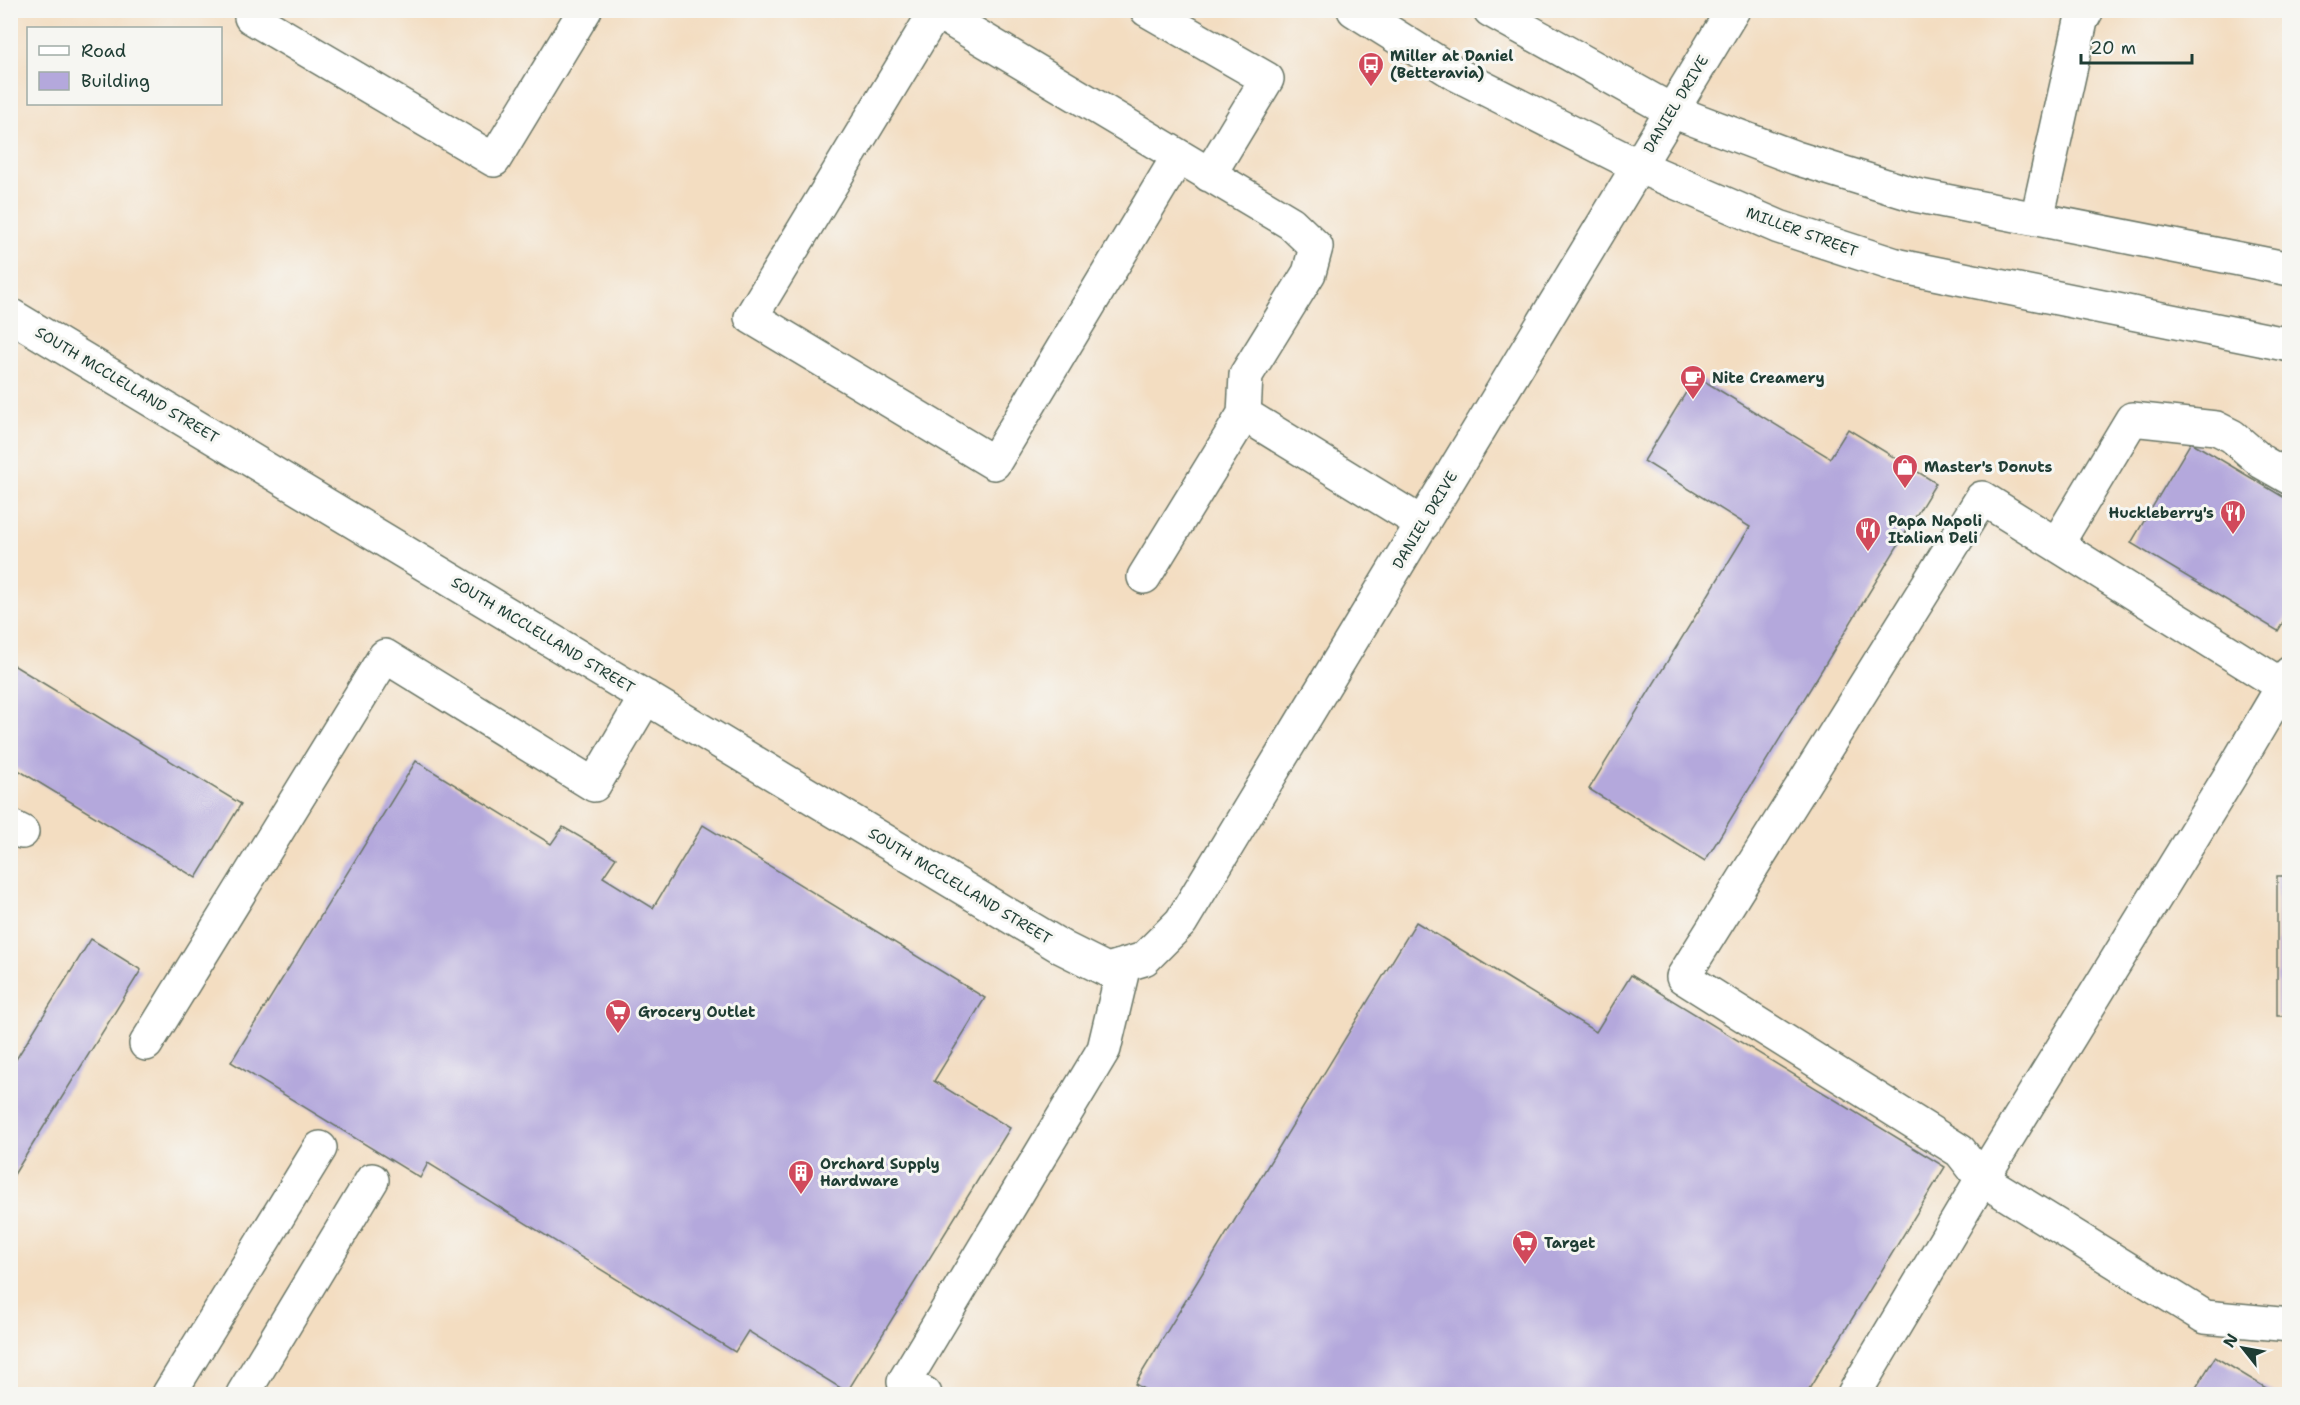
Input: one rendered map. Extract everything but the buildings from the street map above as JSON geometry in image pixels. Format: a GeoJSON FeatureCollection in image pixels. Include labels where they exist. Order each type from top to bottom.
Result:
{"type":"FeatureCollection","features":[{"type":"Feature","properties":{"kind":"street"},"geometry":{"type":"LineString","coordinates":[[255,10],[251,17],[495,160],[585,10]]}},
{"type":"Feature","properties":{"kind":"street"},"geometry":{"type":"LineString","coordinates":[[1147,10],[1267,79],[1209,175]]}},
{"type":"Feature","properties":{"kind":"street","name":"MILLER STREET"},"geometry":{"type":"LineString","coordinates":[[1354,10],[1456,74],[1638,166],[1779,227],[1899,266],[2289,345]]}},
{"type":"Feature","properties":{"kind":"street"},"geometry":{"type":"LineString","coordinates":[[1490,10],[1672,111],[1796,158],[1915,195],[2289,269]]}},
{"type":"Feature","properties":{"kind":"street","name":"DANIEL DRIVE"},"geometry":{"type":"LineString","coordinates":[[1077,954],[1107,970],[1144,959],[1180,922],[1733,10]]}},
{"type":"Feature","properties":{"kind":"street"},"geometry":{"type":"LineString","coordinates":[[1144,578],[1244,414],[1246,375],[1309,273],[1316,247],[1291,223],[935,11],[751,317],[994,463],[1178,157]]}},
{"type":"Feature","properties":{"kind":"street"},"geometry":{"type":"LineString","coordinates":[[2037,219],[2077,14]]}},
{"type":"Feature","properties":{"kind":"street","name":"SOUTH MCCLELLAND STREET"},"geometry":{"type":"LineString","coordinates":[[10,315],[1063,948],[1077,954]]}},
{"type":"Feature","properties":{"kind":"street"},"geometry":{"type":"LineString","coordinates":[[1244,414],[1423,524]]}},
{"type":"Feature","properties":{"kind":"street"},"geometry":{"type":"LineString","coordinates":[[2057,544],[2132,419],[2216,429],[2232,436],[2262,462],[2289,477]]}},
{"type":"Feature","properties":{"kind":"street"},"geometry":{"type":"LineString","coordinates":[[1854,1395],[1982,1179],[2233,771],[2286,679],[1982,498],[1683,977],[1960,1151],[1982,1179],[2205,1317],[2289,1324]]}},
{"type":"Feature","properties":{"kind":"street"},"geometry":{"type":"LineString","coordinates":[[146,1044],[385,656],[594,785],[646,698]]}},
{"type":"Feature","properties":{"kind":"street"},"geometry":{"type":"LineString","coordinates":[[925,1395],[904,1382],[1104,1049],[1124,965]]}},
{"type":"Feature","properties":{"kind":"street"},"geometry":{"type":"LineString","coordinates":[[169,1395],[320,1148]]}},
{"type":"Feature","properties":{"kind":"street"},"geometry":{"type":"LineString","coordinates":[[243,1395],[372,1180]]}},
{"type":"Feature","properties":{"kind":"place","name":"Miller at Daniel (Betteravia)"},"geometry":{"type":"Point","coordinates":[1371,88]}},
{"type":"Feature","properties":{"kind":"place","name":"Nite Creamery"},"geometry":{"type":"Point","coordinates":[1693,401]}},
{"type":"Feature","properties":{"kind":"place","name":"Master's Donuts"},"geometry":{"type":"Point","coordinates":[1905,490]}},
{"type":"Feature","properties":{"kind":"place","name":"Huckleberry's"},"geometry":{"type":"Point","coordinates":[2233,536]}},
{"type":"Feature","properties":{"kind":"place","name":"Papa Napoli Italian Deli"},"geometry":{"type":"Point","coordinates":[1868,553]}},
{"type":"Feature","properties":{"kind":"place","name":"Grocery Outlet"},"geometry":{"type":"Point","coordinates":[618,1035]}},
{"type":"Feature","properties":{"kind":"place","name":"Orchard Supply Hardware"},"geometry":{"type":"Point","coordinates":[801,1196]}},
{"type":"Feature","properties":{"kind":"place","name":"Target"},"geometry":{"type":"Point","coordinates":[1525,1266]}}]}
